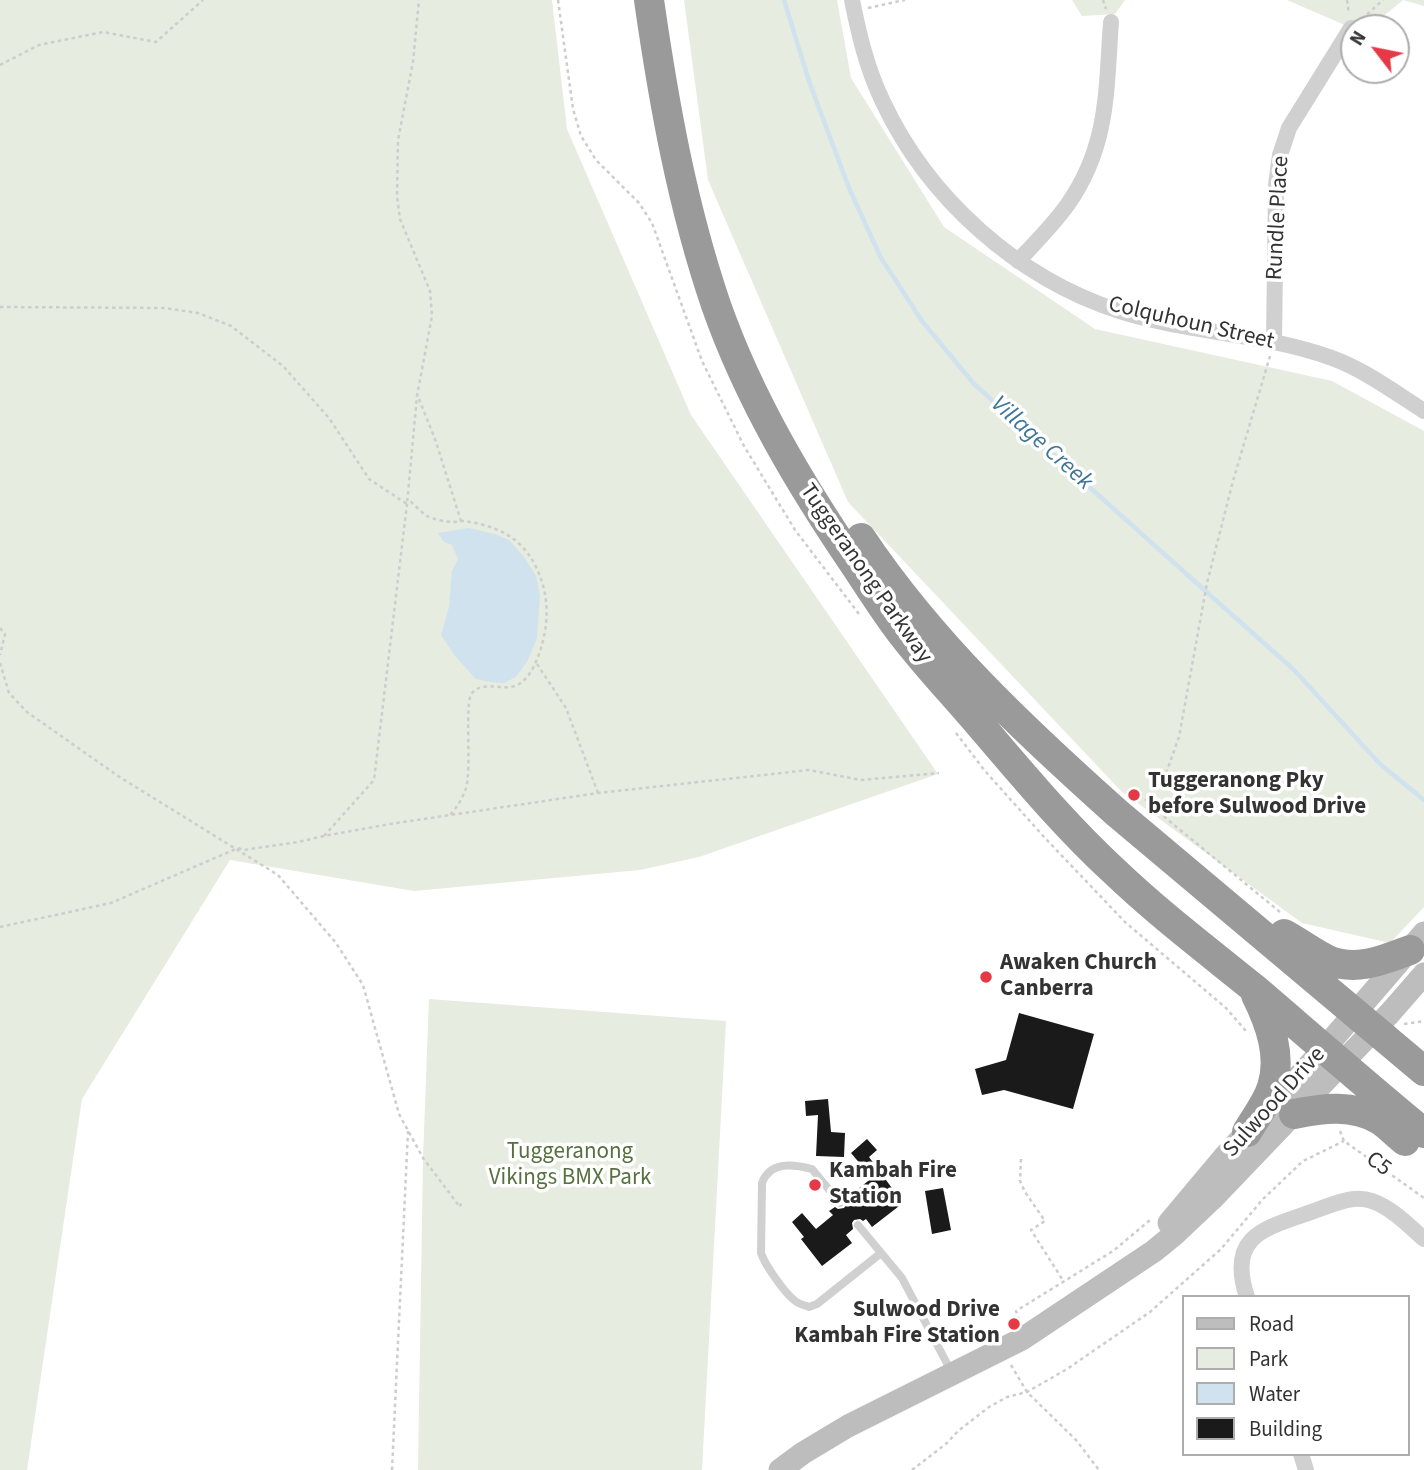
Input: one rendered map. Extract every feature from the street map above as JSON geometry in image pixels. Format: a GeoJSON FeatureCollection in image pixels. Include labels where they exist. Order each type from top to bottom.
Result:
{"type":"FeatureCollection","features":[{"type":"Feature","properties":{"kind":"highway","name":"Tuggeranong Parkway"},"geometry":{"type":"LineString","coordinates":[[649,0],[673,149],[689,217],[717,306],[753,393],[787,458],[821,515],[896,626],[1065,823],[1112,870],[1162,915],[1424,1133]]}},
{"type":"Feature","properties":{"kind":"highway","name":"Tuggeranong Parkway"},"geometry":{"type":"LineString","coordinates":[[668,0],[697,169],[738,306],[788,419],[844,513],[902,596],[936,638],[973,677],[1081,781],[1231,907],[1377,1022],[1424,1071]]}},
{"type":"Feature","properties":{"kind":"highway"},"geometry":{"type":"LineString","coordinates":[[1231,907],[1339,964],[1357,966],[1419,952]]}},
{"type":"Feature","properties":{"kind":"highway"},"geometry":{"type":"LineString","coordinates":[[1247,1132],[1271,1090],[1276,1062],[1267,1017],[1252,988]]}},
{"type":"Feature","properties":{"kind":"highway"},"geometry":{"type":"LineString","coordinates":[[1294,1114],[1325,1108],[1359,1112],[1380,1121],[1405,1141],[1424,1151]]}},
{"type":"Feature","properties":{"kind":"main road","name":"Sulwood Drive"},"geometry":{"type":"LineString","coordinates":[[1123,1271],[1174,1218],[1247,1132],[1333,1056],[1377,1022],[1419,952]]}},
{"type":"Feature","properties":{"kind":"main road","name":"Sulwood Drive"},"geometry":{"type":"LineString","coordinates":[[780,1470],[848,1426],[1022,1339],[1154,1251],[1212,1199],[1294,1114],[1333,1056]]}},
{"type":"Feature","properties":{"kind":"street","name":"Colquhoun Street"},"geometry":{"type":"LineString","coordinates":[[854,6],[866,60],[882,101],[904,141],[931,179],[963,215],[1018,261],[1058,285],[1121,312],[1164,323],[1274,342],[1333,359],[1373,378],[1424,411]]}},
{"type":"Feature","properties":{"kind":"street"},"geometry":{"type":"LineString","coordinates":[[1018,261],[1067,205],[1084,178],[1097,148],[1105,115],[1111,22]]}},
{"type":"Feature","properties":{"kind":"street","name":"Rundle Place"},"geometry":{"type":"LineString","coordinates":[[1274,342],[1276,185],[1280,155],[1289,128],[1340,46]]}},
{"type":"Feature","properties":{"kind":"street"},"geometry":{"type":"LineString","coordinates":[[1246,1295],[1241,1268],[1244,1252],[1252,1239],[1265,1229],[1350,1199],[1370,1200],[1388,1209],[1424,1239]]}},
{"type":"Feature","properties":{"kind":"lane"},"geometry":{"type":"LineString","coordinates":[[840,1203],[812,1168],[782,1165],[765,1175],[761,1183],[761,1253],[764,1262],[789,1296],[809,1307],[817,1304],[881,1253]]}},
{"type":"Feature","properties":{"kind":"lane"},"geometry":{"type":"LineString","coordinates":[[858,1225],[902,1278],[953,1374]]}},
{"type":"Feature","properties":{"kind":"path"},"geometry":{"type":"LineString","coordinates":[[0,65],[39,45],[103,32],[156,42],[203,0]]}},
{"type":"Feature","properties":{"kind":"path"},"geometry":{"type":"LineString","coordinates":[[324,836],[374,780],[417,396],[432,316],[430,291],[400,219],[397,197],[398,141],[413,62],[419,0]]}},
{"type":"Feature","properties":{"kind":"path"},"geometry":{"type":"LineString","coordinates":[[854,6],[905,0]]}},
{"type":"Feature","properties":{"kind":"path"},"geometry":{"type":"LineString","coordinates":[[1367,14],[1383,0]]}},
{"type":"Feature","properties":{"kind":"path"},"geometry":{"type":"LineString","coordinates":[[0,307],[164,308],[198,313],[232,326],[283,366],[329,418],[369,479],[407,504],[411,502],[428,516],[489,526],[524,547],[536,566],[547,598],[545,634],[536,663],[521,683],[506,688],[484,686],[472,692],[468,701],[470,760],[466,788],[459,804],[450,815]]}},
{"type":"Feature","properties":{"kind":"path"},"geometry":{"type":"LineString","coordinates":[[1274,342],[1233,481],[1207,583],[1179,737],[1164,779],[1145,801],[1288,919]]}},
{"type":"Feature","properties":{"kind":"path"},"geometry":{"type":"LineString","coordinates":[[417,396],[435,439],[461,521]]}},
{"type":"Feature","properties":{"kind":"path"},"geometry":{"type":"LineString","coordinates":[[0,628],[5,634],[0,655]]}},
{"type":"Feature","properties":{"kind":"path"},"geometry":{"type":"LineString","coordinates":[[0,663],[9,693],[27,712],[118,776],[278,875],[336,943],[363,985],[399,1114],[423,1158],[460,1207],[461,1200]]}},
{"type":"Feature","properties":{"kind":"path"},"geometry":{"type":"LineString","coordinates":[[536,663],[566,708],[598,793]]}},
{"type":"Feature","properties":{"kind":"path"},"geometry":{"type":"LineString","coordinates":[[0,926],[111,903],[238,848],[244,850],[298,842],[450,815],[598,793],[809,769],[861,780],[939,774]]}},
{"type":"Feature","properties":{"kind":"path"},"geometry":{"type":"LineString","coordinates":[[1377,1022],[1424,1021]]}},
{"type":"Feature","properties":{"kind":"path","name":"C5"},"geometry":{"type":"LineString","coordinates":[[1339,1127],[1344,1141],[1424,1198]]}},
{"type":"Feature","properties":{"kind":"path"},"geometry":{"type":"LineString","coordinates":[[392,1470],[408,1130]]}},
{"type":"Feature","properties":{"kind":"path"},"geometry":{"type":"LineString","coordinates":[[912,1470],[989,1407],[1007,1397],[1027,1392],[1067,1369],[1150,1312],[1221,1249],[1264,1199],[1303,1161],[1344,1141]]}},
{"type":"Feature","properties":{"kind":"path"},"geometry":{"type":"LineString","coordinates":[[1021,1159],[1020,1181],[1045,1221],[1031,1230],[1064,1282]]}},
{"type":"Feature","properties":{"kind":"path"},"geometry":{"type":"LineString","coordinates":[[1014,1324],[1020,1321],[1016,1311],[1113,1251],[1152,1218]]}},
{"type":"Feature","properties":{"kind":"path"},"geometry":{"type":"LineString","coordinates":[[1013,1363],[1010,1366],[1027,1392],[1076,1440],[1099,1470]]}},
{"type":"Feature","properties":{"kind":"green space"},"geometry":{"type":"Polygon","coordinates":[[[0,0],[552,0],[567,129],[691,415],[938,774],[699,857],[640,870],[414,891],[230,860],[82,1099],[27,1470],[0,1470],[0,0]]]}},
{"type":"Feature","properties":{"kind":"green space"},"geometry":{"type":"Polygon","coordinates":[[[684,0],[837,0],[851,78],[944,227],[1095,329],[1332,381],[1424,431],[1424,907],[1390,943],[1302,923],[1121,791],[848,502],[708,180],[684,0]]]}},
{"type":"Feature","properties":{"kind":"green space"},"geometry":{"type":"Polygon","coordinates":[[[1072,0],[1125,0],[1115,14],[1082,16],[1072,0]]]}},
{"type":"Feature","properties":{"kind":"green space"},"geometry":{"type":"Polygon","coordinates":[[[1287,0],[1403,0],[1386,14],[1340,14],[1340,23],[1287,0]]]}},
{"type":"Feature","properties":{"kind":"green space"},"geometry":{"type":"Polygon","coordinates":[[[1403,0],[1424,0],[1424,6],[1403,0]]]}},
{"type":"Feature","properties":{"kind":"green space","name":"Tuggeranong Vikings BMX Park"},"geometry":{"type":"Polygon","coordinates":[[[429,999],[726,1021],[702,1470],[418,1470],[423,1158],[429,999]]]}},
{"type":"Feature","properties":{"kind":"water"},"geometry":{"type":"Polygon","coordinates":[[[469,528],[509,540],[536,576],[540,595],[537,638],[528,660],[516,677],[504,683],[476,679],[455,656],[441,635],[449,607],[452,571],[458,559],[452,545],[444,542],[438,533],[469,528]]]}},
{"type":"Feature","properties":{"kind":"building"},"geometry":{"type":"Polygon","coordinates":[[[1019,1013],[1094,1034],[1073,1109],[1004,1090],[982,1095],[975,1069],[1006,1060],[1019,1013]]]}},
{"type":"Feature","properties":{"kind":"building"},"geometry":{"type":"Polygon","coordinates":[[[828,1099],[831,1132],[845,1133],[844,1157],[816,1156],[818,1115],[806,1116],[805,1101],[828,1099]]]}},
{"type":"Feature","properties":{"kind":"building"},"geometry":{"type":"Polygon","coordinates":[[[867,1139],[877,1150],[869,1157],[903,1203],[872,1227],[866,1219],[854,1220],[853,1229],[846,1235],[852,1243],[822,1266],[801,1239],[804,1237],[792,1222],[802,1213],[816,1229],[833,1215],[829,1211],[835,1207],[844,1208],[845,1199],[872,1178],[851,1153],[867,1139]]]}},
{"type":"Feature","properties":{"kind":"building"},"geometry":{"type":"Polygon","coordinates":[[[943,1188],[951,1230],[932,1234],[925,1191],[943,1188]]]}},
{"type":"Feature","properties":{"kind":"waterway","name":"Village Creek"},"geometry":{"type":"LineString","coordinates":[[784,0],[810,84],[849,188],[881,258],[922,321],[974,384],[1294,670],[1380,764],[1424,800]]}},
{"type":"Feature","properties":{"kind":"place","name":"Tuggeranong Pky before Sulwood Drive"},"geometry":{"type":"Point","coordinates":[1134,795]}},
{"type":"Feature","properties":{"kind":"place","name":"Awaken Church Canberra"},"geometry":{"type":"Point","coordinates":[986,977]}},
{"type":"Feature","properties":{"kind":"place","name":"Kambah Fire Station"},"geometry":{"type":"Point","coordinates":[815,1185]}},
{"type":"Feature","properties":{"kind":"place","name":"Sulwood Drive Kambah Fire Station"},"geometry":{"type":"Point","coordinates":[1014,1324]}}]}
